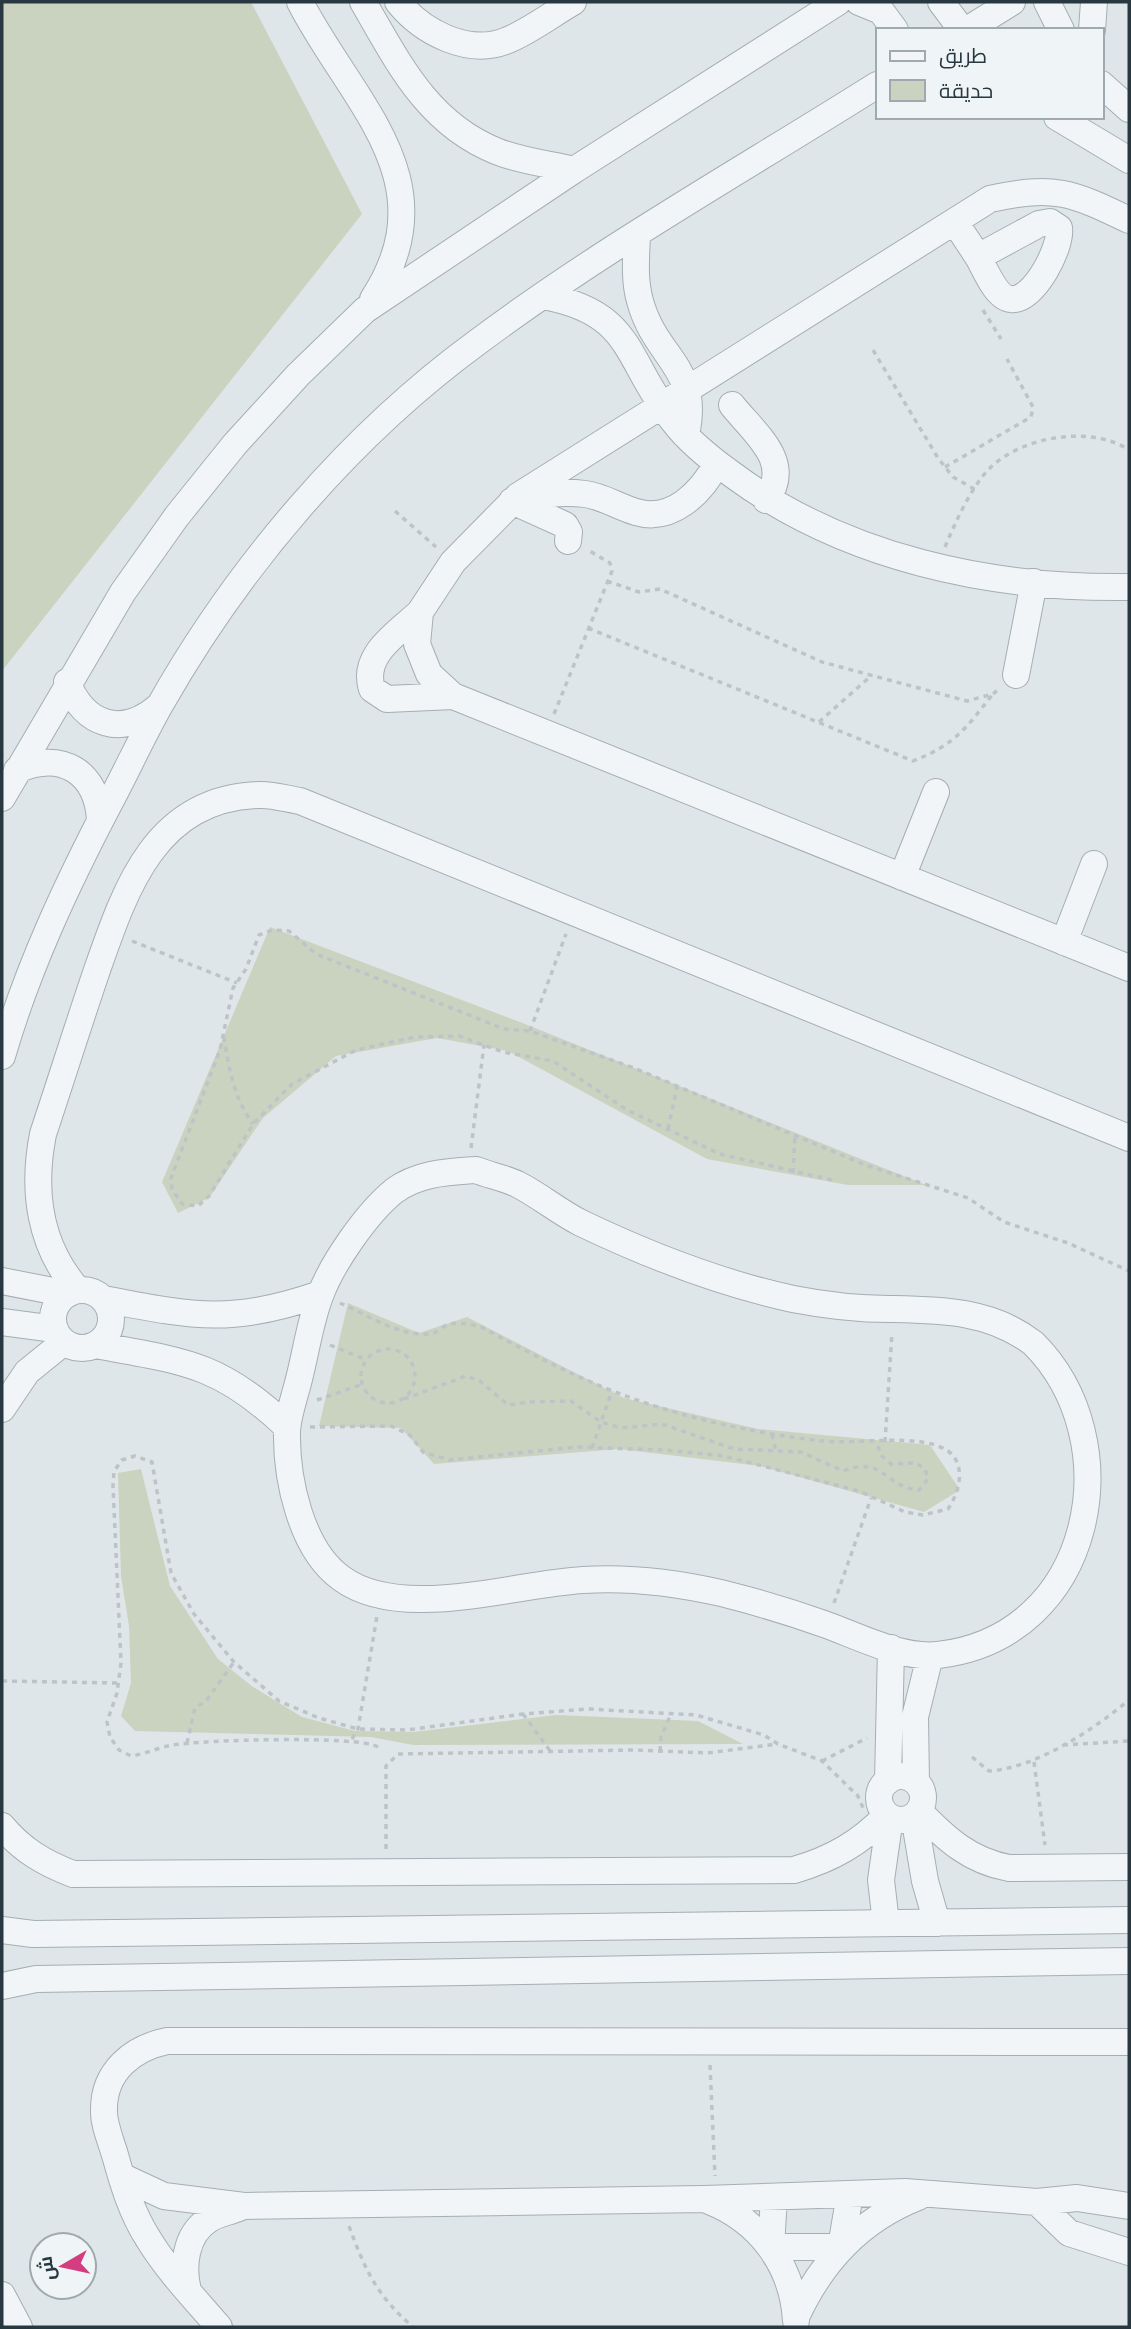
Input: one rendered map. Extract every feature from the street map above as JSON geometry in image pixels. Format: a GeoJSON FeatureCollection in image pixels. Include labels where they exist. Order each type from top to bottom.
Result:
{"type":"FeatureCollection","features":[{"type":"Feature","properties":{"kind":"street"},"geometry":{"type":"LineString","coordinates":[[300,2],[318,36],[384,138],[400,181],[403,227],[391,272],[365,310]]}},
{"type":"Feature","properties":{"kind":"street"},"geometry":{"type":"LineString","coordinates":[[363,2],[407,78],[431,110],[462,135],[497,152],[574,170]]}},
{"type":"Feature","properties":{"kind":"street"},"geometry":{"type":"LineString","coordinates":[[398,2],[426,28],[451,40],[478,46],[507,41],[573,2]]}},
{"type":"Feature","properties":{"kind":"street"},"geometry":{"type":"LineString","coordinates":[[2,798],[67,682],[123,592],[177,516],[244,434],[298,375],[365,310],[574,170],[847,2],[881,11],[894,28]]}},
{"type":"Feature","properties":{"kind":"street"},"geometry":{"type":"LineString","coordinates":[[941,2],[963,28]]}},
{"type":"Feature","properties":{"kind":"street"},"geometry":{"type":"LineString","coordinates":[[968,28],[1012,2]]}},
{"type":"Feature","properties":{"kind":"street"},"geometry":{"type":"LineString","coordinates":[[1047,2],[1059,28]]}},
{"type":"Feature","properties":{"kind":"street"},"geometry":{"type":"LineString","coordinates":[[1092,28],[1094,2]]}},
{"type":"Feature","properties":{"kind":"street"},"geometry":{"type":"LineString","coordinates":[[1103,85],[1129,108]]}},
{"type":"Feature","properties":{"kind":"street"},"geometry":{"type":"LineString","coordinates":[[2,1056],[13,1018],[58,904],[161,704],[208,629],[266,550],[330,474],[401,405],[477,342],[543,296],[876,86]]}},
{"type":"Feature","properties":{"kind":"street"},"geometry":{"type":"LineString","coordinates":[[1061,119],[1129,160]]}},
{"type":"Feature","properties":{"kind":"street"},"geometry":{"type":"LineString","coordinates":[[453,696],[387,699],[372,689],[367,674],[373,656],[420,612],[453,562],[515,499],[554,471],[663,406],[990,199],[1026,191],[1062,192],[1129,220]]}},
{"type":"Feature","properties":{"kind":"street"},"geometry":{"type":"LineString","coordinates":[[955,222],[978,257]]}},
{"type":"Feature","properties":{"kind":"street"},"geometry":{"type":"LineString","coordinates":[[637,236],[635,265],[640,302],[648,323],[690,389],[691,412],[687,435]]}},
{"type":"Feature","properties":{"kind":"street"},"geometry":{"type":"LineString","coordinates":[[543,296],[573,302],[593,310],[609,323],[663,406],[687,435],[717,463],[766,500],[820,530],[878,551],[938,565],[1034,582],[1129,587]]}},
{"type":"Feature","properties":{"kind":"street"},"geometry":{"type":"LineString","coordinates":[[732,404],[776,461],[778,475],[774,489],[766,500]]}},
{"type":"Feature","properties":{"kind":"street"},"geometry":{"type":"LineString","coordinates":[[515,499],[587,494],[640,513],[665,511],[688,502],[706,484],[717,463]]}},
{"type":"Feature","properties":{"kind":"street"},"geometry":{"type":"LineString","coordinates":[[515,499],[565,525],[569,532],[568,541]]}},
{"type":"Feature","properties":{"kind":"street"},"geometry":{"type":"LineString","coordinates":[[1016,675],[1034,582]]}},
{"type":"Feature","properties":{"kind":"street"},"geometry":{"type":"LineString","coordinates":[[420,612],[417,644],[429,674],[453,696],[1129,968]]}},
{"type":"Feature","properties":{"kind":"street"},"geometry":{"type":"LineString","coordinates":[[67,682],[75,701],[89,715],[107,723],[127,724],[146,718],[161,704]]}},
{"type":"Feature","properties":{"kind":"street"},"geometry":{"type":"LineString","coordinates":[[17,770],[33,763],[67,765],[81,774],[96,795],[100,820]]}},
{"type":"Feature","properties":{"kind":"street"},"geometry":{"type":"LineString","coordinates":[[902,877],[936,792]]}},
{"type":"Feature","properties":{"kind":"street"},"geometry":{"type":"LineString","coordinates":[[73,1292],[52,1252],[42,1224],[37,1194],[37,1164],[43,1134],[110,932],[127,888],[153,846],[183,818],[219,800],[260,794],[300,801],[1129,1138]]}},
{"type":"Feature","properties":{"kind":"street"},"geometry":{"type":"LineString","coordinates":[[1064,942],[1094,864]]}},
{"type":"Feature","properties":{"kind":"street"},"geometry":{"type":"LineString","coordinates":[[476,1170],[515,1183],[578,1221],[689,1270],[744,1288],[800,1300],[893,1310],[955,1311],[995,1321],[1032,1342],[1062,1371],[1083,1406],[1096,1444],[1099,1484],[1094,1523],[1080,1560],[1059,1593],[1031,1621],[997,1640],[930,1656],[891,1648],[768,1604],[708,1590],[647,1582],[585,1580],[414,1601],[375,1596],[340,1578],[314,1548],[296,1496],[289,1418],[320,1294],[368,1218],[397,1189],[435,1172],[476,1170]]}},
{"type":"Feature","properties":{"kind":"street"},"geometry":{"type":"LineString","coordinates":[[2,1281],[73,1292],[87,1290],[103,1298],[189,1315],[234,1316],[278,1309],[320,1294]]}},
{"type":"Feature","properties":{"kind":"street"},"geometry":{"type":"LineString","coordinates":[[2,1409],[27,1372],[59,1335],[55,1309],[73,1292]]}},
{"type":"Feature","properties":{"kind":"street"},"geometry":{"type":"LineString","coordinates":[[96,1345],[110,1329],[109,1308],[103,1298]]}},
{"type":"Feature","properties":{"kind":"street"},"geometry":{"type":"LineString","coordinates":[[2,1322],[59,1335],[79,1348],[96,1345],[185,1361],[223,1376],[289,1418]]}},
{"type":"Feature","properties":{"kind":"street"},"geometry":{"type":"LineString","coordinates":[[891,1648],[888,1781],[880,1794],[880,1801],[896,1818],[925,1881],[937,1923]]}},
{"type":"Feature","properties":{"kind":"street"},"geometry":{"type":"LineString","coordinates":[[2,1826],[22,1848],[46,1864],[73,1874],[794,1870],[836,1856],[896,1818],[923,1796],[916,1782],[915,1717],[930,1656]]}},
{"type":"Feature","properties":{"kind":"street"},"geometry":{"type":"LineString","coordinates":[[888,1781],[902,1776],[916,1782]]}},
{"type":"Feature","properties":{"kind":"street"},"geometry":{"type":"LineString","coordinates":[[896,1818],[980,1861],[1009,1868],[1129,1867]]}},
{"type":"Feature","properties":{"kind":"street"},"geometry":{"type":"LineString","coordinates":[[886,1923],[881,1880],[896,1818]]}},
{"type":"Feature","properties":{"kind":"street"},"geometry":{"type":"LineString","coordinates":[[2,1930],[33,1934],[1129,1920]]}},
{"type":"Feature","properties":{"kind":"street"},"geometry":{"type":"LineString","coordinates":[[33,1934],[29,1962],[36,1979]]}},
{"type":"Feature","properties":{"kind":"street"},"geometry":{"type":"LineString","coordinates":[[2,1986],[36,1979],[1129,1961]]}},
{"type":"Feature","properties":{"kind":"street"},"geometry":{"type":"LineString","coordinates":[[219,2327],[147,2238],[121,2176],[103,2111],[105,2094],[122,2064],[150,2045],[167,2042],[1129,2042]]}},
{"type":"Feature","properties":{"kind":"street"},"geometry":{"type":"LineString","coordinates":[[121,2176],[164,2196],[243,2206],[710,2199],[905,2192],[1037,2202],[1077,2198],[1129,2206]]}},
{"type":"Feature","properties":{"kind":"street"},"geometry":{"type":"LineString","coordinates":[[841,2247],[850,2194]]}},
{"type":"Feature","properties":{"kind":"street"},"geometry":{"type":"LineString","coordinates":[[796,2322],[822,2268],[841,2247],[879,2216],[923,2195]]}},
{"type":"Feature","properties":{"kind":"street"},"geometry":{"type":"LineString","coordinates":[[771,2247],[774,2197]]}},
{"type":"Feature","properties":{"kind":"street"},"geometry":{"type":"LineString","coordinates":[[710,2199],[741,2217],[771,2247],[788,2280],[796,2322]]}},
{"type":"Feature","properties":{"kind":"street"},"geometry":{"type":"LineString","coordinates":[[1037,2202],[1069,2233],[1129,2252]]}},
{"type":"Feature","properties":{"kind":"street"},"geometry":{"type":"LineString","coordinates":[[188,2291],[185,2260],[197,2231],[208,2220],[243,2206]]}},
{"type":"Feature","properties":{"kind":"street"},"geometry":{"type":"LineString","coordinates":[[771,2247],[841,2247]]}},
{"type":"Feature","properties":{"kind":"street"},"geometry":{"type":"LineString","coordinates":[[2,2295],[19,2327]]}},
{"type":"Feature","properties":{"kind":"path"},"geometry":{"type":"LineString","coordinates":[[873,350],[945,467],[953,477],[976,490]]}},
{"type":"Feature","properties":{"kind":"path"},"geometry":{"type":"LineString","coordinates":[[945,467],[1031,417],[1034,407],[1007,359]]}},
{"type":"Feature","properties":{"kind":"path"},"geometry":{"type":"LineString","coordinates":[[938,565],[956,520],[976,490],[991,468],[1015,451],[1050,439],[1091,437],[1129,450]]}},
{"type":"Feature","properties":{"kind":"path"},"geometry":{"type":"LineString","coordinates":[[395,511],[453,562]]}},
{"type":"Feature","properties":{"kind":"path"},"geometry":{"type":"LineString","coordinates":[[546,733],[612,570],[610,563],[568,541]]}},
{"type":"Feature","properties":{"kind":"path"},"geometry":{"type":"LineString","coordinates":[[607,581],[639,592],[660,589],[822,662],[967,701],[993,694]]}},
{"type":"Feature","properties":{"kind":"path"},"geometry":{"type":"LineString","coordinates":[[588,628],[914,761],[938,751],[959,737],[993,694],[1016,675]]}},
{"type":"Feature","properties":{"kind":"path"},"geometry":{"type":"LineString","coordinates":[[819,722],[873,675]]}},
{"type":"Feature","properties":{"kind":"path"},"geometry":{"type":"LineString","coordinates":[[530,1031],[573,912]]}},
{"type":"Feature","properties":{"kind":"path"},"geometry":{"type":"LineString","coordinates":[[832,1180],[720,1154],[627,1110],[552,1061],[484,1045],[459,1036],[415,1037],[356,1050],[292,1084],[253,1124],[209,1196],[198,1206],[182,1205],[172,1189],[171,1178],[224,1034],[237,983],[260,935],[272,930],[289,931],[316,954],[505,1029],[530,1031],[677,1087],[865,1165],[968,1198],[1004,1222],[1068,1244],[1129,1271]]}},
{"type":"Feature","properties":{"kind":"path"},"geometry":{"type":"LineString","coordinates":[[110,932],[237,983]]}},
{"type":"Feature","properties":{"kind":"path"},"geometry":{"type":"LineString","coordinates":[[224,1034],[236,1093],[253,1124]]}},
{"type":"Feature","properties":{"kind":"path"},"geometry":{"type":"LineString","coordinates":[[476,1170],[471,1135],[484,1045]]}},
{"type":"Feature","properties":{"kind":"path"},"geometry":{"type":"LineString","coordinates":[[668,1130],[677,1087]]}},
{"type":"Feature","properties":{"kind":"path"},"geometry":{"type":"LineString","coordinates":[[793,1173],[795,1134]]}},
{"type":"Feature","properties":{"kind":"path"},"geometry":{"type":"LineString","coordinates":[[289,1418],[391,1426],[411,1435],[423,1451],[449,1460],[517,1452],[592,1448],[724,1456],[801,1474],[923,1516],[948,1509],[956,1497],[959,1466],[951,1452],[930,1442],[826,1441],[772,1434],[660,1409],[612,1391],[481,1327],[463,1322],[447,1325],[432,1335],[411,1333],[391,1328],[320,1294]]}},
{"type":"Feature","properties":{"kind":"path"},"geometry":{"type":"LineString","coordinates":[[885,1442],[893,1310]]}},
{"type":"Feature","properties":{"kind":"path"},"geometry":{"type":"LineString","coordinates":[[310,1336],[367,1360]]}},
{"type":"Feature","properties":{"kind":"path"},"geometry":{"type":"LineString","coordinates":[[404,1399],[410,1393],[416,1377],[411,1361],[397,1350],[389,1349],[373,1354],[367,1360],[361,1376],[366,1392],[379,1402],[388,1404],[419,1396],[448,1380],[466,1376],[480,1381],[508,1405],[571,1402],[601,1422],[621,1428],[662,1424],[734,1449],[801,1452],[843,1471],[867,1464],[879,1468],[902,1489],[919,1490],[928,1479],[925,1469],[916,1464],[891,1464],[882,1456],[876,1442]]}},
{"type":"Feature","properties":{"kind":"path"},"geometry":{"type":"LineString","coordinates":[[289,1418],[363,1384]]}},
{"type":"Feature","properties":{"kind":"path"},"geometry":{"type":"LineString","coordinates":[[592,1448],[612,1391]]}},
{"type":"Feature","properties":{"kind":"path"},"geometry":{"type":"LineString","coordinates":[[772,1434],[776,1452]]}},
{"type":"Feature","properties":{"kind":"path"},"geometry":{"type":"LineString","coordinates":[[378,1747],[352,1740],[187,1743],[131,1756],[119,1750],[110,1737],[107,1722],[121,1663],[113,1486],[114,1471],[122,1460],[135,1456],[152,1462],[157,1475],[156,1494],[172,1573],[194,1614],[234,1662],[279,1701],[318,1718],[358,1729],[407,1730],[523,1714],[588,1709],[696,1715],[764,1735],[778,1744],[822,1761],[858,1796],[896,1818]]}},
{"type":"Feature","properties":{"kind":"path"},"geometry":{"type":"LineString","coordinates":[[827,1625],[871,1497]]}},
{"type":"Feature","properties":{"kind":"path"},"geometry":{"type":"LineString","coordinates":[[352,1740],[358,1729],[378,1624],[375,1596]]}},
{"type":"Feature","properties":{"kind":"path"},"geometry":{"type":"LineString","coordinates":[[187,1743],[195,1708],[206,1701],[234,1662]]}},
{"type":"Feature","properties":{"kind":"path"},"geometry":{"type":"LineString","coordinates":[[2,1681],[118,1683]]}},
{"type":"Feature","properties":{"kind":"path"},"geometry":{"type":"LineString","coordinates":[[972,1757],[989,1771],[1008,1770],[1034,1761],[1113,1713],[1129,1700]]}},
{"type":"Feature","properties":{"kind":"path"},"geometry":{"type":"LineString","coordinates":[[660,1751],[661,1737],[671,1713]]}},
{"type":"Feature","properties":{"kind":"path"},"geometry":{"type":"LineString","coordinates":[[523,1714],[551,1752]]}},
{"type":"Feature","properties":{"kind":"path"},"geometry":{"type":"LineString","coordinates":[[822,1761],[890,1724]]}},
{"type":"Feature","properties":{"kind":"path"},"geometry":{"type":"LineString","coordinates":[[1061,1745],[1129,1741]]}},
{"type":"Feature","properties":{"kind":"path"},"geometry":{"type":"LineString","coordinates":[[387,1872],[386,1766],[398,1755],[418,1752],[707,1753],[778,1744]]}},
{"type":"Feature","properties":{"kind":"path"},"geometry":{"type":"LineString","coordinates":[[1034,1761],[1049,1868]]}},
{"type":"Feature","properties":{"kind":"path"},"geometry":{"type":"LineString","coordinates":[[708,2042],[710,2199]]}},
{"type":"Feature","properties":{"kind":"path"},"geometry":{"type":"LineString","coordinates":[[342,2205],[367,2275],[388,2304],[413,2327]]}},
{"type":"Feature","properties":{"kind":"green space"},"geometry":{"type":"Polygon","coordinates":[[[2,2],[251,2],[362,214],[2,671],[2,2]]]}},
{"type":"Feature","properties":{"kind":"green space"},"geometry":{"type":"Polygon","coordinates":[[[270,927],[525,1024],[926,1185],[848,1185],[707,1159],[508,1051],[437,1038],[336,1056],[263,1118],[209,1198],[178,1213],[162,1182],[270,927]]]}},
{"type":"Feature","properties":{"kind":"green space"},"geometry":{"type":"Polygon","coordinates":[[[348,1303],[419,1333],[467,1317],[624,1398],[758,1429],[930,1445],[960,1490],[924,1512],[760,1466],[619,1449],[434,1464],[401,1428],[319,1426],[348,1303]]]}},
{"type":"Feature","properties":{"kind":"green space"},"geometry":{"type":"Polygon","coordinates":[[[141,1469],[170,1586],[218,1659],[253,1687],[302,1717],[355,1731],[414,1732],[556,1715],[698,1721],[743,1744],[413,1745],[371,1737],[135,1731],[121,1716],[131,1683],[129,1626],[121,1576],[118,1473],[141,1469]]]}}]}
